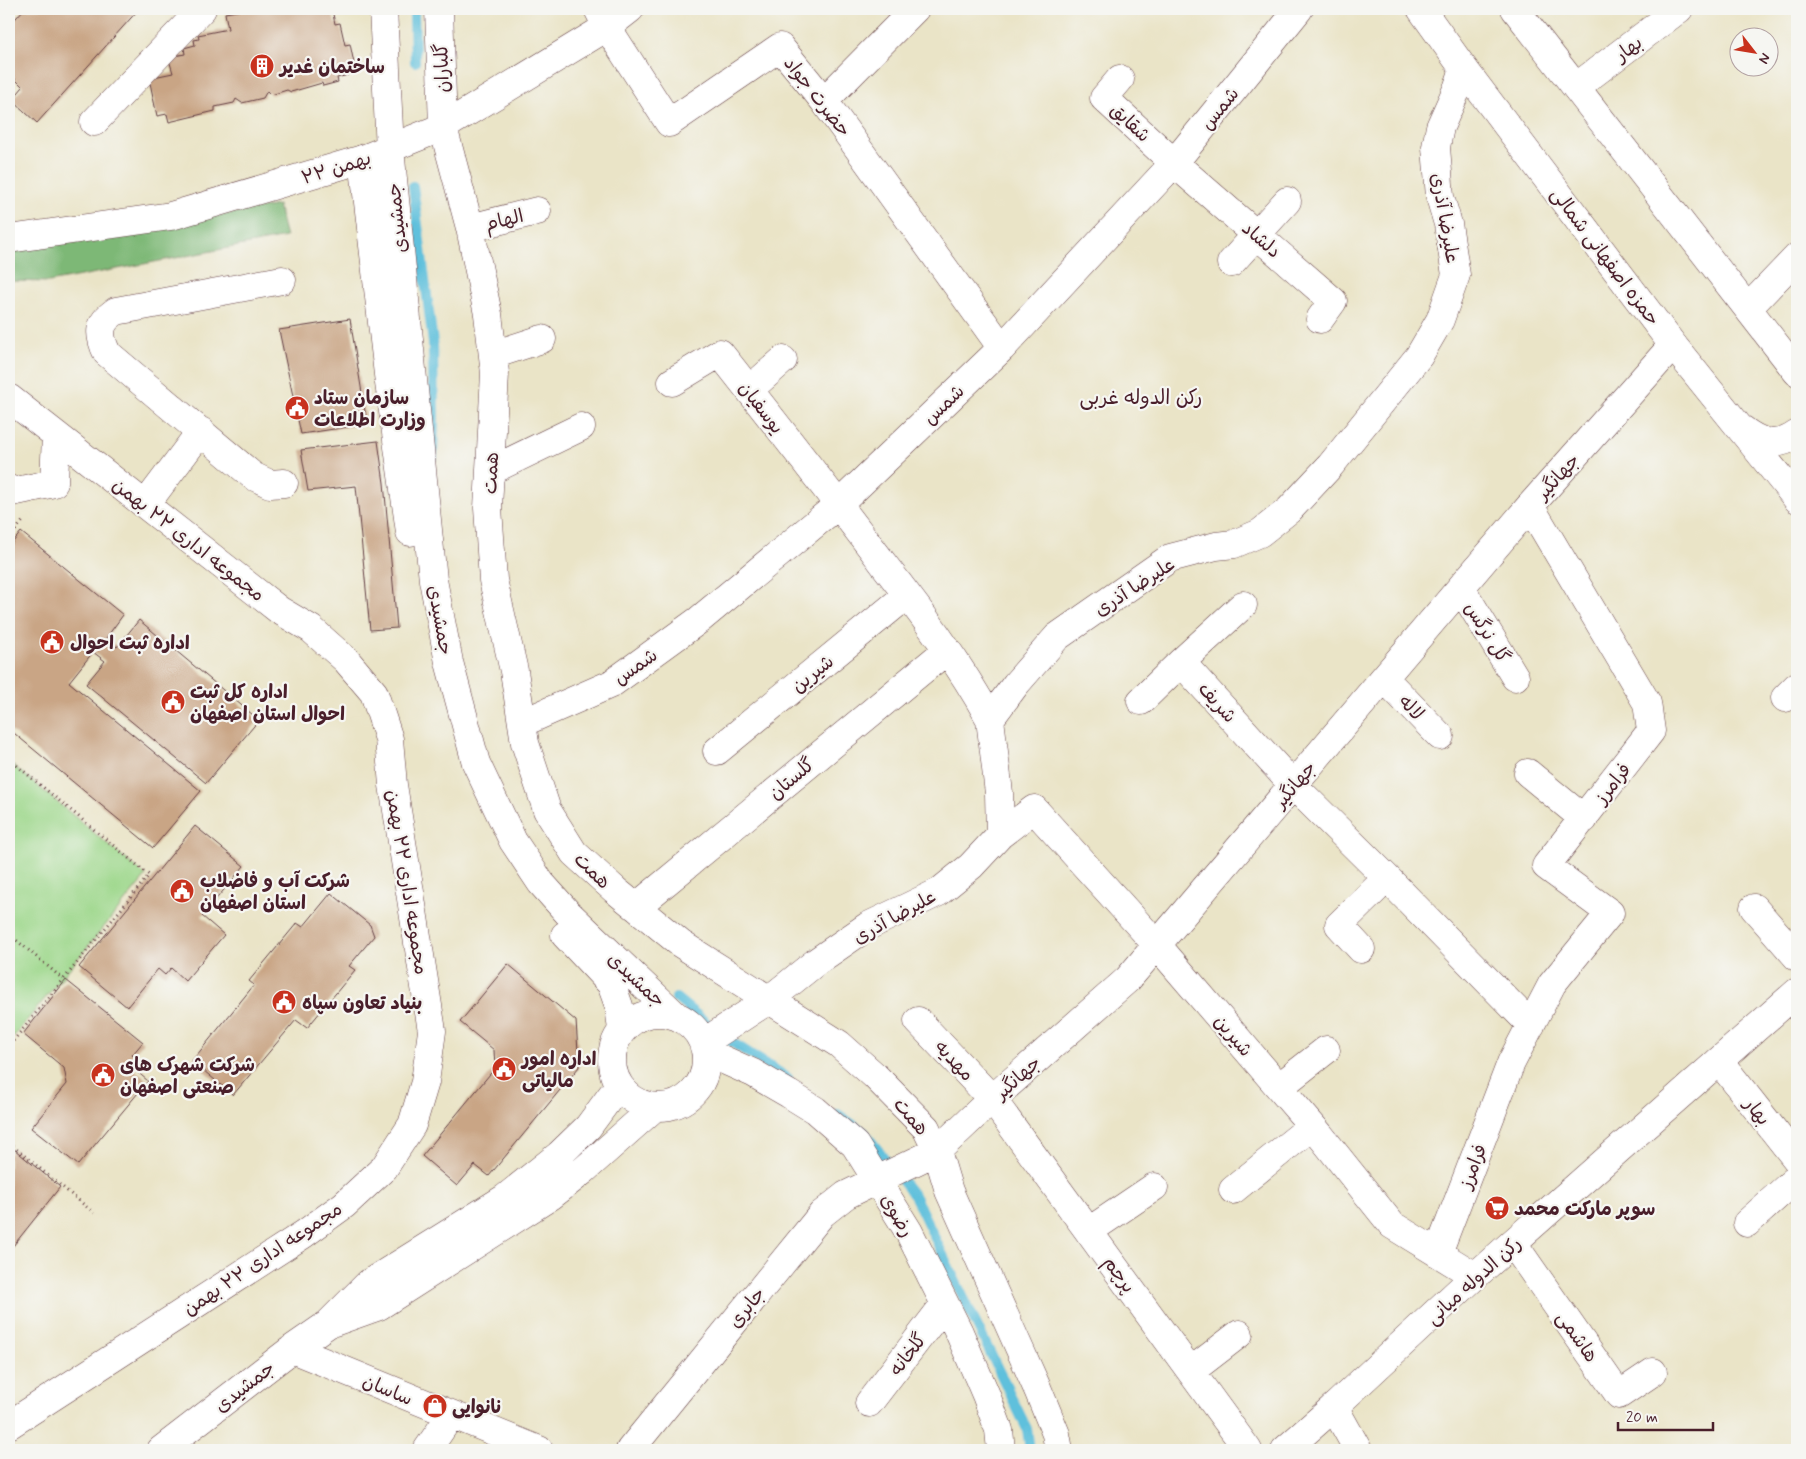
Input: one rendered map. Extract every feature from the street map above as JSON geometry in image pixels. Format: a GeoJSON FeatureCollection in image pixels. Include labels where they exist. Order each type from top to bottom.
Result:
{"type":"FeatureCollection","features":[{"type":"Feature","properties":{"kind":"street"},"geometry":{"type":"LineString","coordinates":[[94,122],[202,9]]}},
{"type":"Feature","properties":{"kind":"street","name":"جمشیدی"},"geometry":{"type":"LineString","coordinates":[[383,9],[408,446],[423,622],[431,662],[454,747],[473,801],[502,854],[531,896],[544,913],[611,984],[619,1006],[622,1030]]}},
{"type":"Feature","properties":{"kind":"street","name":"گلباران"},"geometry":{"type":"LineString","coordinates":[[439,9],[442,127]]}},
{"type":"Feature","properties":{"kind":"street","name":"۲۲ بهمن"},"geometry":{"type":"LineString","coordinates":[[9,239],[171,216],[390,150],[442,127],[602,18],[630,9]]}},
{"type":"Feature","properties":{"kind":"street"},"geometry":{"type":"LineString","coordinates":[[824,101],[915,9]]}},
{"type":"Feature","properties":{"kind":"street","name":"شمس"},"geometry":{"type":"LineString","coordinates":[[522,724],[611,684],[699,620],[839,504],[1002,348],[1174,162],[1299,9]]}},
{"type":"Feature","properties":{"kind":"street","name":"حمزه اصفهانی شمالی"},"geometry":{"type":"LineString","coordinates":[[1421,9],[1464,69],[1673,345],[1797,499]]}},
{"type":"Feature","properties":{"kind":"street"},"geometry":{"type":"LineString","coordinates":[[1515,9],[1797,372]]}},
{"type":"Feature","properties":{"kind":"street","name":"بهار"},"geometry":{"type":"LineString","coordinates":[[1576,87],[1679,9]]}},
{"type":"Feature","properties":{"kind":"street","name":"حضرت جواد"},"geometry":{"type":"LineString","coordinates":[[602,18],[669,124],[780,47],[824,101],[1002,348]]}},
{"type":"Feature","properties":{"kind":"street","name":"علیرضا آذری"},"geometry":{"type":"LineString","coordinates":[[990,719],[1016,684],[1057,636],[1170,558],[1216,546],[1234,544],[1260,533],[1289,510],[1330,466],[1419,356],[1440,320],[1456,275],[1448,224],[1440,197],[1436,147],[1440,127],[1464,69]]}},
{"type":"Feature","properties":{"kind":"street","name":"شقایق"},"geometry":{"type":"LineString","coordinates":[[1120,80],[1104,98],[1174,162]]}},
{"type":"Feature","properties":{"kind":"street","name":"همت"},"geometry":{"type":"LineString","coordinates":[[442,127],[470,228],[488,314],[496,373],[488,508],[493,580],[514,671],[525,743],[547,810],[574,853],[636,908],[681,944],[839,1044],[875,1076],[926,1128],[937,1151],[949,1190],[1038,1390],[1056,1434],[1059,1450]]}},
{"type":"Feature","properties":{"kind":"street","name":"جمشیدی"},"geometry":{"type":"LineString","coordinates":[[363,159],[389,384],[408,446],[449,662],[476,763],[513,841],[541,883],[573,918],[676,1016]]}},
{"type":"Feature","properties":{"kind":"street","name":"دلشاد"},"geometry":{"type":"LineString","coordinates":[[1174,162],[1333,301],[1320,319]]}},
{"type":"Feature","properties":{"kind":"street"},"geometry":{"type":"LineString","coordinates":[[1231,262],[1288,201]]}},
{"type":"Feature","properties":{"kind":"street","name":"الهام"},"geometry":{"type":"LineString","coordinates":[[470,228],[537,210]]}},
{"type":"Feature","properties":{"kind":"street"},"geometry":{"type":"LineString","coordinates":[[1748,308],[1797,257]]}},
{"type":"Feature","properties":{"kind":"street"},"geometry":{"type":"LineString","coordinates":[[282,280],[116,311],[106,318],[101,330],[102,342],[107,353],[253,476],[270,484],[284,483]]}},
{"type":"Feature","properties":{"kind":"street"},"geometry":{"type":"LineString","coordinates":[[493,355],[542,339]]}},
{"type":"Feature","properties":{"kind":"street","name":"جهانگیر"},"geometry":{"type":"LineString","coordinates":[[877,1179],[937,1151],[992,1099],[1128,979],[1530,506],[1673,345]]}},
{"type":"Feature","properties":{"kind":"street","name":"یوسفیان"},"geometry":{"type":"LineString","coordinates":[[672,382],[720,353],[839,504]]}},
{"type":"Feature","properties":{"kind":"street"},"geometry":{"type":"LineString","coordinates":[[749,390],[784,360]]}},
{"type":"Feature","properties":{"kind":"street","name":"مجموعه اداری ۲۲ بهمن"},"geometry":{"type":"LineString","coordinates":[[9,398],[280,610],[311,629],[346,660],[374,693],[388,739],[393,784],[432,1031],[425,1082],[412,1125],[384,1168],[344,1205],[304,1234],[9,1425]]}},
{"type":"Feature","properties":{"kind":"street"},"geometry":{"type":"LineString","coordinates":[[490,471],[581,427]]}},
{"type":"Feature","properties":{"kind":"street"},"geometry":{"type":"LineString","coordinates":[[1741,428],[1755,439],[1772,443],[1790,440],[1797,434]]}},
{"type":"Feature","properties":{"kind":"street"},"geometry":{"type":"LineString","coordinates":[[146,504],[201,431]]}},
{"type":"Feature","properties":{"kind":"street"},"geometry":{"type":"LineString","coordinates":[[9,489],[12,492],[54,483],[56,435]]}},
{"type":"Feature","properties":{"kind":"street"},"geometry":{"type":"LineString","coordinates":[[839,504],[960,667],[990,719],[999,793],[1000,836]]}},
{"type":"Feature","properties":{"kind":"street","name":"فرامرز"},"geometry":{"type":"LineString","coordinates":[[1438,1253],[1511,1063],[1552,984],[1610,913],[1546,866],[1651,731],[1647,703],[1530,506]]}},
{"type":"Feature","properties":{"kind":"street","name":"گل نرگس"},"geometry":{"type":"LineString","coordinates":[[1460,588],[1515,677]]}},
{"type":"Feature","properties":{"kind":"street","name":"شیرین"},"geometry":{"type":"LineString","coordinates":[[716,751],[907,595]]}},
{"type":"Feature","properties":{"kind":"street"},"geometry":{"type":"LineString","coordinates":[[1141,701],[1243,605]]}},
{"type":"Feature","properties":{"kind":"street","name":"گلستان"},"geometry":{"type":"LineString","coordinates":[[636,908],[947,650]]}},
{"type":"Feature","properties":{"kind":"street","name":"شریف"},"geometry":{"type":"LineString","coordinates":[[1181,662],[1293,785]]}},
{"type":"Feature","properties":{"kind":"street","name":"لاله"},"geometry":{"type":"LineString","coordinates":[[1384,678],[1440,736]]}},
{"type":"Feature","properties":{"kind":"street"},"geometry":{"type":"LineString","coordinates":[[1528,773],[1584,819]]}},
{"type":"Feature","properties":{"kind":"street"},"geometry":{"type":"LineString","coordinates":[[1293,785],[1531,1025]]}},
{"type":"Feature","properties":{"kind":"street","name":"شیرین"},"geometry":{"type":"LineString","coordinates":[[1000,836],[1034,810],[1157,945],[1312,1126],[1392,1225],[1475,1276]]}},
{"type":"Feature","properties":{"kind":"street","name":"علیرضا آذری"},"geometry":{"type":"LineString","coordinates":[[704,1047],[770,999],[816,962],[868,926],[939,892],[971,866],[1000,836]]}},
{"type":"Feature","properties":{"kind":"street"},"geometry":{"type":"LineString","coordinates":[[1361,949],[1340,925],[1387,878]]}},
{"type":"Feature","properties":{"kind":"street"},"geometry":{"type":"LineString","coordinates":[[1754,908],[1797,957]]}},
{"type":"Feature","properties":{"kind":"street","name":"رکن الدوله میانی"},"geometry":{"type":"LineString","coordinates":[[1285,1450],[1475,1276],[1797,992]]}},
{"type":"Feature","properties":{"kind":"street"},"geometry":{"type":"LineString","coordinates":[[662,1013],[676,1016],[689,1024],[699,1035],[704,1047],[706,1063],[702,1078],[684,1100],[670,1106],[655,1107],[641,1104],[628,1096],[619,1085],[613,1071],[612,1057],[615,1042],[622,1030],[634,1020],[647,1014],[662,1013]]}},
{"type":"Feature","properties":{"kind":"street","name":"مهدیه"},"geometry":{"type":"LineString","coordinates":[[918,1020],[992,1099]]}},
{"type":"Feature","properties":{"kind":"street","name":"رضوی"},"geometry":{"type":"LineString","coordinates":[[704,1047],[753,1072],[815,1110],[856,1145],[909,1232],[959,1332],[999,1430],[1001,1450]]}},
{"type":"Feature","properties":{"kind":"street"},"geometry":{"type":"LineString","coordinates":[[1278,1087],[1326,1050]]}},
{"type":"Feature","properties":{"kind":"street","name":"بهار"},"geometry":{"type":"LineString","coordinates":[[1719,1061],[1797,1160]]}},
{"type":"Feature","properties":{"kind":"street"},"geometry":{"type":"LineString","coordinates":[[472,1232],[505,1198],[559,1155],[588,1127],[619,1085]]}},
{"type":"Feature","properties":{"kind":"street","name":"پرچم"},"geometry":{"type":"LineString","coordinates":[[992,1099],[1248,1450]]}},
{"type":"Feature","properties":{"kind":"street"},"geometry":{"type":"LineString","coordinates":[[472,1232],[551,1196],[584,1170],[655,1107]]}},
{"type":"Feature","properties":{"kind":"street"},"geometry":{"type":"LineString","coordinates":[[1233,1190],[1312,1126]]}},
{"type":"Feature","properties":{"kind":"street"},"geometry":{"type":"LineString","coordinates":[[1746,1223],[1797,1178]]}},
{"type":"Feature","properties":{"kind":"street","name":"جابری"},"geometry":{"type":"LineString","coordinates":[[630,1450],[822,1214],[846,1195],[877,1179]]}},
{"type":"Feature","properties":{"kind":"street"},"geometry":{"type":"LineString","coordinates":[[1089,1231],[1154,1187]]}},
{"type":"Feature","properties":{"kind":"street","name":"جمشیدی"},"geometry":{"type":"LineString","coordinates":[[161,1450],[292,1349],[328,1324],[379,1306],[472,1232]]}},
{"type":"Feature","properties":{"kind":"street","name":"هاشمی"},"geometry":{"type":"LineString","coordinates":[[1513,1243],[1618,1395],[1652,1372]]}},
{"type":"Feature","properties":{"kind":"street","name":"گلخانه"},"geometry":{"type":"LineString","coordinates":[[869,1403],[944,1305]]}},
{"type":"Feature","properties":{"kind":"street"},"geometry":{"type":"LineString","coordinates":[[1192,1371],[1239,1334]]}},
{"type":"Feature","properties":{"kind":"street","name":"ساسان"},"geometry":{"type":"LineString","coordinates":[[292,1349],[539,1450]]}},
{"type":"Feature","properties":{"kind":"street"},"geometry":{"type":"LineString","coordinates":[[1334,1407],[1358,1450]]}},
{"type":"Feature","properties":{"kind":"street"},"geometry":{"type":"LineString","coordinates":[[428,1450],[451,1415]]}},
{"type":"Feature","properties":{"kind":"path"},"geometry":{"type":"LineString","coordinates":[[9,759],[149,875],[9,1046]]}},
{"type":"Feature","properties":{"kind":"path"},"geometry":{"type":"LineString","coordinates":[[9,774],[16,765]]}},
{"type":"Feature","properties":{"kind":"path"},"geometry":{"type":"LineString","coordinates":[[9,934],[63,979]]}},
{"type":"Feature","properties":{"kind":"path"},"geometry":{"type":"LineString","coordinates":[[9,1143],[94,1214]]}},
{"type":"Feature","properties":{"kind":"green space"},"geometry":{"type":"Polygon","coordinates":[[[278,205],[286,237],[49,282],[9,281],[9,252],[278,205]]]}},
{"type":"Feature","properties":{"kind":"green space"},"geometry":{"type":"Polygon","coordinates":[[[9,762],[146,876],[9,1042],[9,762]]]}},
{"type":"Feature","properties":{"kind":"building"},"geometry":{"type":"Polygon","coordinates":[[[24,9],[139,9],[37,123],[12,100],[23,87],[15,79],[9,87],[9,26],[24,9]]]}},
{"type":"Feature","properties":{"kind":"building","name":"ساختمان غدیر"},"geometry":{"type":"Polygon","coordinates":[[[248,9],[332,9],[335,24],[340,23],[345,45],[350,44],[355,68],[348,75],[337,78],[338,82],[323,86],[322,83],[291,92],[287,90],[271,95],[267,91],[263,98],[242,103],[236,99],[234,103],[215,107],[215,111],[169,122],[167,114],[157,116],[149,78],[173,73],[170,63],[174,56],[185,54],[184,48],[195,45],[194,40],[199,39],[198,35],[228,29],[225,13],[248,9]]]}},
{"type":"Feature","properties":{"kind":"building"},"geometry":{"type":"Polygon","coordinates":[[[350,319],[367,424],[301,434],[279,330],[350,319]]]}},
{"type":"Feature","properties":{"kind":"building"},"geometry":{"type":"Polygon","coordinates":[[[378,441],[384,483],[397,628],[370,630],[356,486],[308,491],[301,450],[378,441]]]}},
{"type":"Feature","properties":{"kind":"building","name":"اداره کل ثبت احوال استان اصفهان"},"geometry":{"type":"Polygon","coordinates":[[[21,532],[123,615],[106,638],[117,647],[139,620],[259,720],[206,783],[86,684],[105,661],[93,652],[69,682],[201,791],[153,848],[9,729],[9,547],[21,532]]]}},
{"type":"Feature","properties":{"kind":"building","name":"شرکت آب و فاضلاب استان اصفهان"},"geometry":{"type":"Polygon","coordinates":[[[195,826],[244,866],[202,916],[224,935],[185,981],[171,968],[165,975],[158,969],[127,1007],[79,967],[195,826]]]}},
{"type":"Feature","properties":{"kind":"building","name":"بنیاد تعاون سپاه"},"geometry":{"type":"Polygon","coordinates":[[[331,893],[370,925],[374,936],[349,966],[355,970],[307,1028],[296,1020],[233,1095],[192,1061],[254,985],[249,981],[297,923],[303,927],[331,893]]]}},
{"type":"Feature","properties":{"kind":"building"},"geometry":{"type":"Polygon","coordinates":[[[508,964],[576,1021],[579,1067],[489,1176],[475,1165],[457,1186],[422,1156],[495,1068],[494,1050],[460,1022],[508,964]]]}},
{"type":"Feature","properties":{"kind":"building","name":"شرکت شهرک های صنعتی اصفهان"},"geometry":{"type":"Polygon","coordinates":[[[66,980],[143,1042],[132,1055],[140,1062],[134,1069],[148,1081],[78,1165],[31,1128],[67,1084],[64,1068],[23,1034],[66,980]]]}},
{"type":"Feature","properties":{"kind":"building"},"geometry":{"type":"Polygon","coordinates":[[[14,1149],[60,1187],[9,1251],[9,1155],[14,1149]]]}},
{"type":"Feature","properties":{"kind":"waterway"},"geometry":{"type":"LineString","coordinates":[[414,9],[415,62]]}},
{"type":"Feature","properties":{"kind":"waterway"},"geometry":{"type":"LineString","coordinates":[[413,186],[433,343],[433,456]]}},
{"type":"Feature","properties":{"kind":"waterway"},"geometry":{"type":"LineString","coordinates":[[676,998],[724,1037],[788,1078]]}},
{"type":"Feature","properties":{"kind":"waterway"},"geometry":{"type":"LineString","coordinates":[[838,1114],[864,1132],[915,1197],[1027,1429],[1030,1450]]}},
{"type":"Feature","properties":{"kind":"place","name":"ساختمان غدیر"},"geometry":{"type":"Point","coordinates":[262,66]}},
{"type":"Feature","properties":{"kind":"place","name":"سازمان ستاد وزارت اطلاعات"},"geometry":{"type":"Point","coordinates":[297,408]}},
{"type":"Feature","properties":{"kind":"place","name":"اداره ثبت احوال"},"geometry":{"type":"Point","coordinates":[52,642]}},
{"type":"Feature","properties":{"kind":"place","name":"اداره کل ثبت احوال استان اصفهان"},"geometry":{"type":"Point","coordinates":[173,702]}},
{"type":"Feature","properties":{"kind":"place","name":"شرکت آب و فاضلاب استان اصفهان"},"geometry":{"type":"Point","coordinates":[182,891]}},
{"type":"Feature","properties":{"kind":"place","name":"بنیاد تعاون سپاه"},"geometry":{"type":"Point","coordinates":[284,1002]}},
{"type":"Feature","properties":{"kind":"place","name":"اداره امور مالیاتی"},"geometry":{"type":"Point","coordinates":[504,1069]}},
{"type":"Feature","properties":{"kind":"place","name":"شرکت شهرک های صنعتی اصفهان"},"geometry":{"type":"Point","coordinates":[103,1075]}},
{"type":"Feature","properties":{"kind":"place","name":"سوپر مارکت محمد"},"geometry":{"type":"Point","coordinates":[1497,1208]}},
{"type":"Feature","properties":{"kind":"place","name":"نانوایی"},"geometry":{"type":"Point","coordinates":[435,1406]}},
{"type":"Feature","properties":{"kind":"district","name":"رکن الدوله غربی"},"geometry":{"type":"Point","coordinates":[1141,397]}}]}
